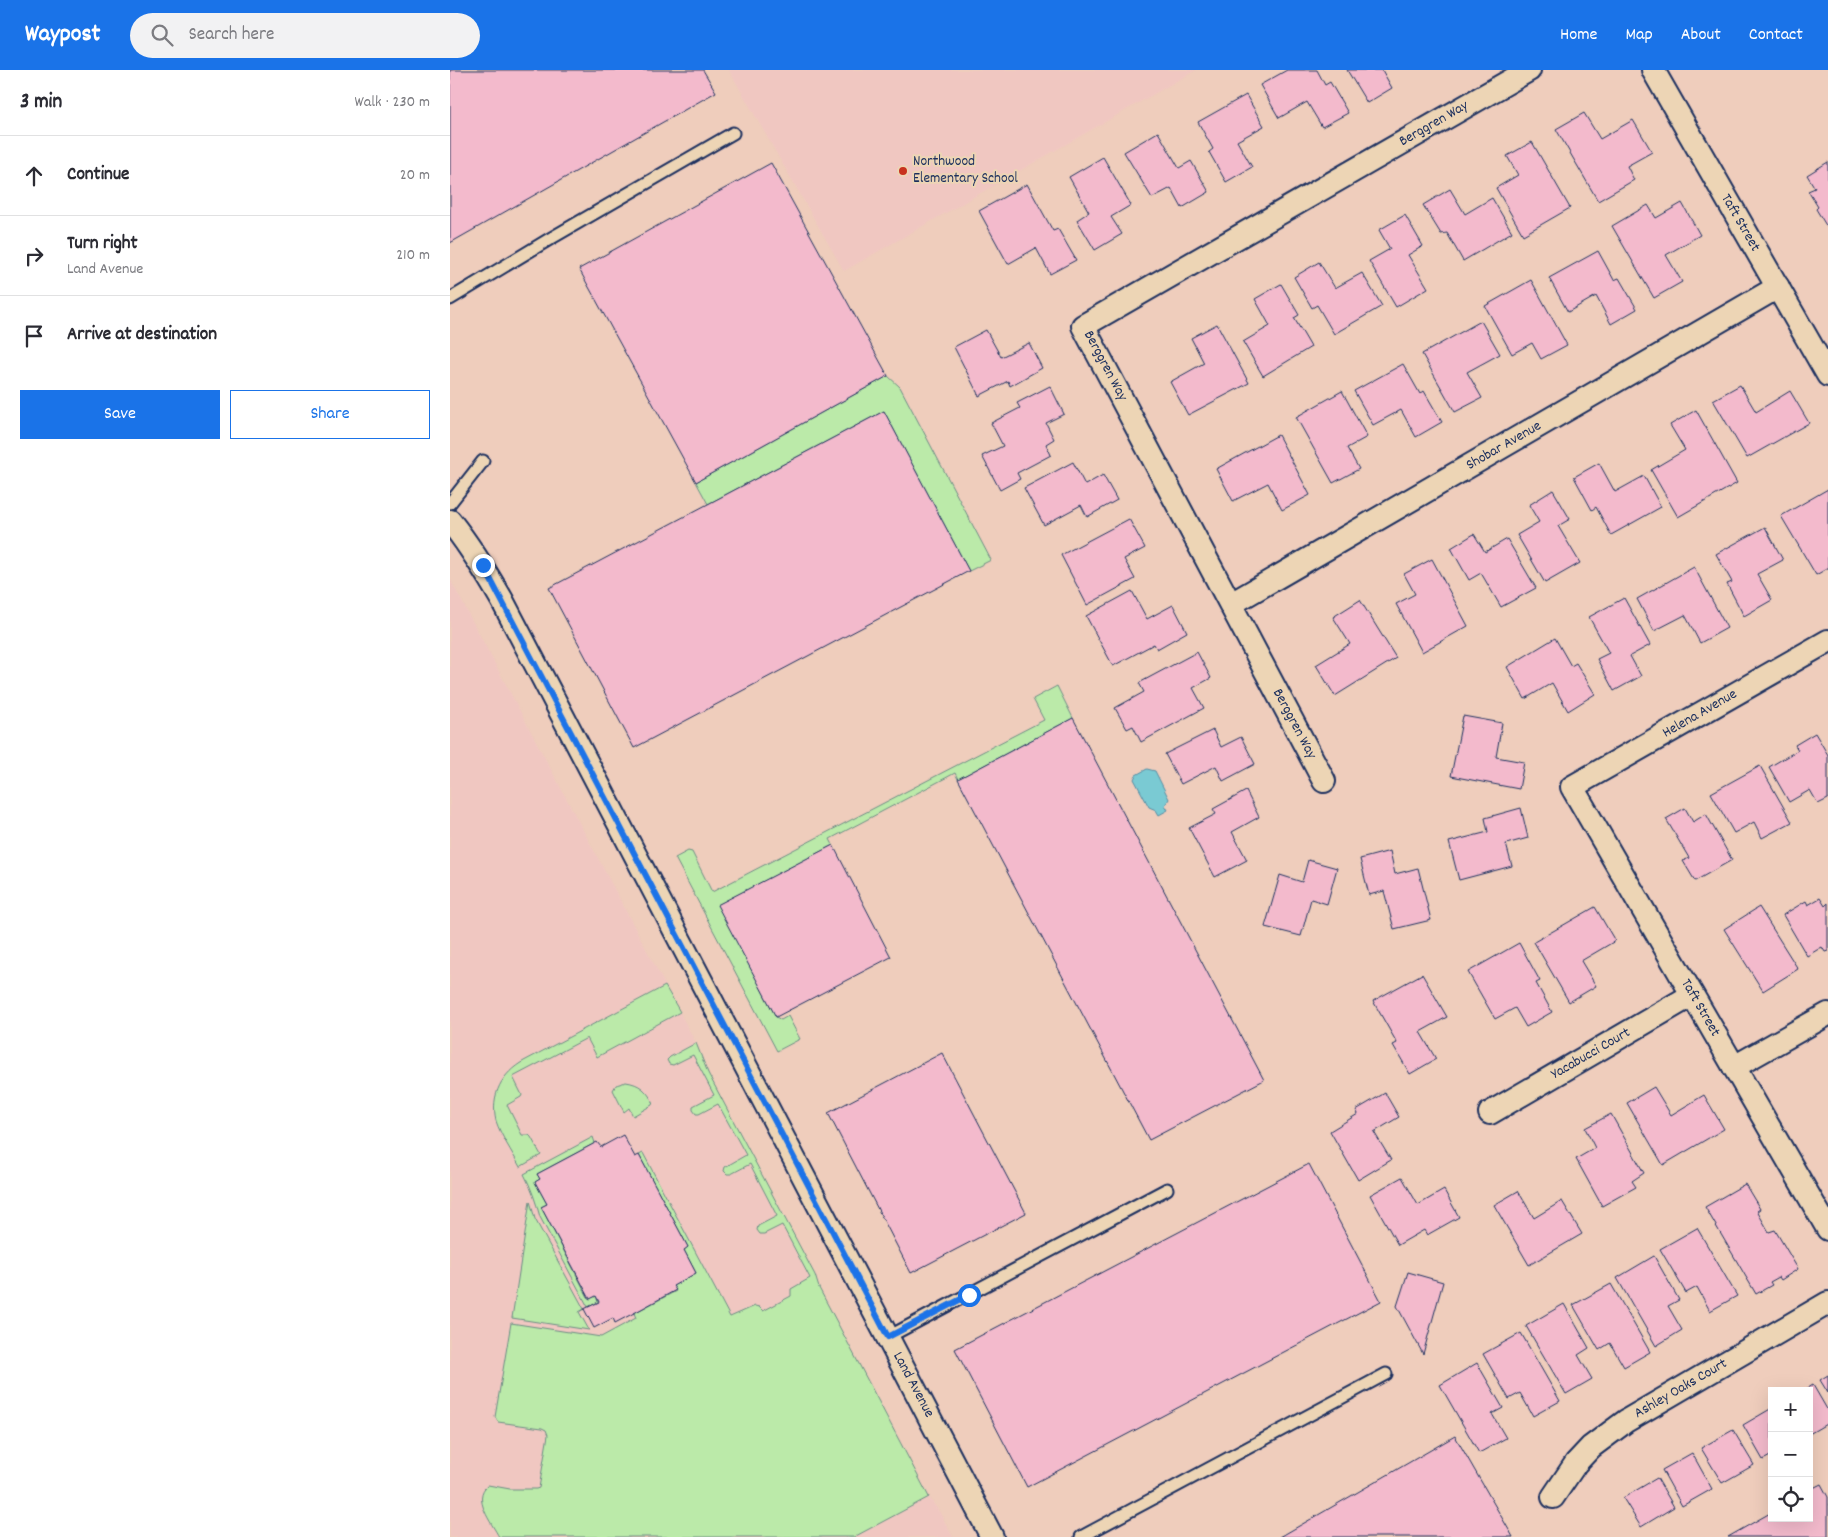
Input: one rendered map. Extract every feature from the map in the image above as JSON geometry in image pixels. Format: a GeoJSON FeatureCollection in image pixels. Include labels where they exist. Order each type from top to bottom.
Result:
{"type":"FeatureCollection","features":[{"type":"Feature","properties":{"kind":"street","name":"Berggren Way"},"geometry":{"type":"LineString","coordinates":[[1324,781],[1084,326],[1528,70]]}},
{"type":"Feature","properties":{"kind":"street","name":"Taft Street"},"geometry":{"type":"LineString","coordinates":[[1653,70],[1828,375]]}},
{"type":"Feature","properties":{"kind":"street","name":"Shobar Avenue"},"geometry":{"type":"LineString","coordinates":[[1231,604],[1778,288]]}},
{"type":"Feature","properties":{"kind":"street","name":"Land Avenue"},"geometry":{"type":"LineString","coordinates":[[450,521],[479,559],[502,600],[992,1537]]}},
{"type":"Feature","properties":{"kind":"street","name":"Helena Avenue"},"geometry":{"type":"LineString","coordinates":[[1572,787],[1828,641]]}},
{"type":"Feature","properties":{"kind":"street","name":"Taft Street"},"geometry":{"type":"LineString","coordinates":[[1572,787],[1828,1229]]}},
{"type":"Feature","properties":{"kind":"street","name":"Yacabucci Court"},"geometry":{"type":"LineString","coordinates":[[1490,1113],[1692,995]]}},
{"type":"Feature","properties":{"kind":"street"},"geometry":{"type":"LineString","coordinates":[[1734,1067],[1828,1014]]}},
{"type":"Feature","properties":{"kind":"street","name":"Ashley Oaks Court"},"geometry":{"type":"LineString","coordinates":[[1553,1496],[1586,1452],[1626,1421],[1828,1303]]}},
{"type":"Feature","properties":{"kind":"lane"},"geometry":{"type":"LineString","coordinates":[[450,299],[733,133]]}},
{"type":"Feature","properties":{"kind":"lane"},"geometry":{"type":"LineString","coordinates":[[450,503],[483,462]]}},
{"type":"Feature","properties":{"kind":"lane"},"geometry":{"type":"LineString","coordinates":[[888,1337],[1167,1189]]}},
{"type":"Feature","properties":{"kind":"lane"},"geometry":{"type":"LineString","coordinates":[[1081,1537],[1386,1374]]}},
{"type":"Feature","properties":{"kind":"shaded area","name":"Northwood Elementary School"},"geometry":{"type":"Polygon","coordinates":[[[729,70],[1196,70],[844,271],[729,70]]]}},
{"type":"Feature","properties":{"kind":"shaded area"},"geometry":{"type":"Polygon","coordinates":[[[450,579],[696,1043],[708,1073],[815,1275],[819,1288],[929,1497],[953,1537],[450,1537],[450,579]]]}},
{"type":"Feature","properties":{"kind":"green space"},"geometry":{"type":"Polygon","coordinates":[[[888,376],[900,387],[991,560],[969,571],[884,411],[708,504],[696,482],[888,376]]]}},
{"type":"Feature","properties":{"kind":"green space"},"geometry":{"type":"Polygon","coordinates":[[[1057,686],[1073,718],[958,779],[955,773],[830,839],[833,845],[718,905],[776,1017],[781,1020],[788,1016],[800,1039],[777,1051],[675,858],[688,851],[692,852],[712,892],[1044,720],[1033,699],[1057,686]]]}},
{"type":"Feature","properties":{"kind":"green space"},"geometry":{"type":"Polygon","coordinates":[[[665,986],[680,1012],[597,1057],[587,1038],[513,1077],[522,1095],[507,1105],[522,1135],[529,1135],[531,1137],[541,1155],[520,1167],[496,1121],[496,1094],[504,1078],[524,1061],[665,986]]]}},
{"type":"Feature","properties":{"kind":"green space"},"geometry":{"type":"Polygon","coordinates":[[[696,1043],[708,1073],[815,1275],[819,1288],[929,1497],[854,1537],[499,1537],[484,1511],[482,1503],[483,1490],[488,1485],[510,1489],[539,1488],[548,1435],[546,1430],[542,1428],[498,1422],[495,1417],[511,1323],[601,1337],[636,1318],[634,1313],[676,1291],[673,1286],[696,1273],[684,1250],[688,1247],[639,1155],[643,1153],[730,1317],[755,1306],[763,1311],[791,1296],[791,1289],[810,1278],[782,1225],[764,1234],[760,1234],[757,1230],[758,1226],[777,1216],[750,1164],[731,1174],[727,1174],[724,1171],[725,1167],[746,1155],[718,1104],[699,1114],[696,1114],[693,1110],[693,1106],[714,1095],[693,1055],[673,1065],[669,1064],[667,1060],[696,1043]]]}},
{"type":"Feature","properties":{"kind":"green space"},"geometry":{"type":"Polygon","coordinates":[[[626,1082],[642,1088],[653,1102],[652,1105],[633,1116],[629,1108],[624,1112],[613,1090],[616,1085],[626,1082]]]}},
{"type":"Feature","properties":{"kind":"green space"},"geometry":{"type":"Polygon","coordinates":[[[593,1137],[595,1143],[537,1174],[540,1179],[535,1182],[547,1204],[541,1207],[589,1299],[596,1296],[598,1302],[588,1307],[540,1217],[524,1174],[593,1137]]]}},
{"type":"Feature","properties":{"kind":"green space"},"geometry":{"type":"Polygon","coordinates":[[[530,1201],[535,1219],[584,1309],[579,1312],[589,1330],[512,1318],[530,1201]]]}},
{"type":"Feature","properties":{"kind":"water"},"geometry":{"type":"Polygon","coordinates":[[[1147,769],[1155,771],[1169,799],[1165,805],[1168,810],[1159,815],[1156,810],[1149,807],[1134,779],[1136,775],[1147,769]]]}},
{"type":"Feature","properties":{"kind":"building"},"geometry":{"type":"Polygon","coordinates":[[[450,70],[703,70],[716,92],[450,243],[450,70]]]}},
{"type":"Feature","properties":{"kind":"building"},"geometry":{"type":"Polygon","coordinates":[[[1287,70],[1317,70],[1325,85],[1330,82],[1348,113],[1322,127],[1307,102],[1279,118],[1260,85],[1287,70]]]}},
{"type":"Feature","properties":{"kind":"building"},"geometry":{"type":"Polygon","coordinates":[[[1347,70],[1382,70],[1392,88],[1367,103],[1347,70]]]}},
{"type":"Feature","properties":{"kind":"building"},"geometry":{"type":"Polygon","coordinates":[[[1246,95],[1264,126],[1237,141],[1252,167],[1226,182],[1209,152],[1213,149],[1198,122],[1246,95]]]}},
{"type":"Feature","properties":{"kind":"building"},"geometry":{"type":"Polygon","coordinates":[[[1584,113],[1600,139],[1633,120],[1652,152],[1627,166],[1634,180],[1598,201],[1556,129],[1584,113]]]}},
{"type":"Feature","properties":{"kind":"building"},"geometry":{"type":"Polygon","coordinates":[[[1158,132],[1179,168],[1191,161],[1209,192],[1182,208],[1171,188],[1152,198],[1124,152],[1158,132]]]}},
{"type":"Feature","properties":{"kind":"building"},"geometry":{"type":"Polygon","coordinates":[[[1532,142],[1570,208],[1523,235],[1496,188],[1518,175],[1507,156],[1532,142]]]}},
{"type":"Feature","properties":{"kind":"building"},"geometry":{"type":"Polygon","coordinates":[[[1103,157],[1131,205],[1111,217],[1122,234],[1095,250],[1077,220],[1089,212],[1069,177],[1103,157]]]}},
{"type":"Feature","properties":{"kind":"building"},"geometry":{"type":"Polygon","coordinates":[[[1828,162],[1827,227],[1808,191],[1815,188],[1807,175],[1828,162]]]}},
{"type":"Feature","properties":{"kind":"building"},"geometry":{"type":"Polygon","coordinates":[[[771,163],[888,376],[696,482],[579,269],[771,163]]]}},
{"type":"Feature","properties":{"kind":"building"},"geometry":{"type":"Polygon","coordinates":[[[1027,184],[1053,231],[1058,229],[1076,260],[1050,274],[1036,248],[1008,264],[979,211],[1027,184]]]}},
{"type":"Feature","properties":{"kind":"building"},"geometry":{"type":"Polygon","coordinates":[[[1450,189],[1465,214],[1492,198],[1512,232],[1463,261],[1447,233],[1441,234],[1423,205],[1450,189]]]}},
{"type":"Feature","properties":{"kind":"building"},"geometry":{"type":"Polygon","coordinates":[[[1682,203],[1700,235],[1666,255],[1682,282],[1654,298],[1612,226],[1648,205],[1656,218],[1682,203]]]}},
{"type":"Feature","properties":{"kind":"building"},"geometry":{"type":"Polygon","coordinates":[[[1405,215],[1423,246],[1408,255],[1428,288],[1396,307],[1369,261],[1390,249],[1379,230],[1405,215]]]}},
{"type":"Feature","properties":{"kind":"building"},"geometry":{"type":"Polygon","coordinates":[[[1598,251],[1614,280],[1619,278],[1637,309],[1611,324],[1596,296],[1568,312],[1549,278],[1598,251]]]}},
{"type":"Feature","properties":{"kind":"building"},"geometry":{"type":"Polygon","coordinates":[[[1319,262],[1335,288],[1362,273],[1382,306],[1334,334],[1317,305],[1312,308],[1294,277],[1319,262]]]}},
{"type":"Feature","properties":{"kind":"building"},"geometry":{"type":"Polygon","coordinates":[[[1531,280],[1567,345],[1541,359],[1532,343],[1512,354],[1485,306],[1531,280]]]}},
{"type":"Feature","properties":{"kind":"building"},"geometry":{"type":"Polygon","coordinates":[[[1281,284],[1299,315],[1294,318],[1311,347],[1263,376],[1243,342],[1270,326],[1255,299],[1281,284]]]}},
{"type":"Feature","properties":{"kind":"building"},"geometry":{"type":"Polygon","coordinates":[[[1481,321],[1500,354],[1467,372],[1482,398],[1455,412],[1422,354],[1481,321]]]}},
{"type":"Feature","properties":{"kind":"building"},"geometry":{"type":"Polygon","coordinates":[[[1217,324],[1249,383],[1188,415],[1170,382],[1204,363],[1191,338],[1217,324]]]}},
{"type":"Feature","properties":{"kind":"building"},"geometry":{"type":"Polygon","coordinates":[[[986,330],[1001,357],[1029,343],[1042,368],[1010,386],[1008,381],[979,396],[954,347],[986,330]]]}},
{"type":"Feature","properties":{"kind":"building"},"geometry":{"type":"Polygon","coordinates":[[[1403,364],[1420,394],[1424,391],[1442,422],[1416,437],[1401,410],[1373,425],[1354,391],[1403,364]]]}},
{"type":"Feature","properties":{"kind":"building"},"geometry":{"type":"Polygon","coordinates":[[[1740,385],[1756,412],[1790,391],[1809,423],[1747,458],[1713,400],[1740,385]]]}},
{"type":"Feature","properties":{"kind":"building"},"geometry":{"type":"Polygon","coordinates":[[[1050,386],[1064,414],[1046,423],[1054,439],[1046,444],[1051,455],[1017,473],[1020,479],[1000,490],[982,456],[1003,446],[991,423],[1020,408],[1017,403],[1050,386]]]}},
{"type":"Feature","properties":{"kind":"building"},"geometry":{"type":"Polygon","coordinates":[[[1342,391],[1367,437],[1347,448],[1359,469],[1333,483],[1296,417],[1342,391]]]}},
{"type":"Feature","properties":{"kind":"building"},"geometry":{"type":"Polygon","coordinates":[[[1696,410],[1737,483],[1678,517],[1651,470],[1685,450],[1670,425],[1696,410]]]}},
{"type":"Feature","properties":{"kind":"building"},"geometry":{"type":"Polygon","coordinates":[[[884,411],[969,571],[634,748],[549,588],[884,411]]]}},
{"type":"Feature","properties":{"kind":"building"},"geometry":{"type":"Polygon","coordinates":[[[1278,435],[1310,495],[1282,510],[1268,483],[1233,501],[1216,469],[1278,435]]]}},
{"type":"Feature","properties":{"kind":"building"},"geometry":{"type":"Polygon","coordinates":[[[1073,462],[1085,485],[1103,475],[1117,500],[1087,517],[1081,505],[1044,525],[1024,488],[1073,462]]]}},
{"type":"Feature","properties":{"kind":"building"},"geometry":{"type":"Polygon","coordinates":[[[1599,463],[1615,492],[1644,476],[1661,507],[1611,535],[1596,507],[1592,510],[1574,477],[1599,463]]]}},
{"type":"Feature","properties":{"kind":"building"},"geometry":{"type":"Polygon","coordinates":[[[1828,489],[1828,568],[1816,575],[1781,516],[1828,489]]]}},
{"type":"Feature","properties":{"kind":"building"},"geometry":{"type":"Polygon","coordinates":[[[1553,490],[1570,519],[1558,526],[1580,563],[1545,583],[1517,535],[1539,522],[1529,505],[1553,490]]]}},
{"type":"Feature","properties":{"kind":"building"},"geometry":{"type":"Polygon","coordinates":[[[1129,519],[1145,548],[1124,559],[1135,579],[1087,605],[1061,555],[1129,519]]]}},
{"type":"Feature","properties":{"kind":"building"},"geometry":{"type":"Polygon","coordinates":[[[1765,527],[1783,560],[1757,574],[1772,600],[1744,616],[1727,584],[1732,582],[1716,554],[1765,527]]]}},
{"type":"Feature","properties":{"kind":"building"},"geometry":{"type":"Polygon","coordinates":[[[1474,534],[1485,552],[1507,539],[1536,588],[1501,607],[1481,573],[1469,580],[1451,548],[1474,534]]]}},
{"type":"Feature","properties":{"kind":"building"},"geometry":{"type":"Polygon","coordinates":[[[1432,559],[1468,626],[1422,652],[1396,604],[1415,594],[1404,574],[1432,559]]]}},
{"type":"Feature","properties":{"kind":"building"},"geometry":{"type":"Polygon","coordinates":[[[1694,567],[1727,628],[1700,643],[1685,615],[1654,631],[1637,599],[1694,567]]]}},
{"type":"Feature","properties":{"kind":"building"},"geometry":{"type":"Polygon","coordinates":[[[1132,591],[1147,619],[1173,605],[1187,632],[1157,649],[1154,644],[1113,666],[1086,616],[1132,591]]]}},
{"type":"Feature","properties":{"kind":"building"},"geometry":{"type":"Polygon","coordinates":[[[1624,598],[1650,645],[1630,656],[1641,676],[1614,691],[1597,659],[1609,653],[1589,617],[1624,598]]]}},
{"type":"Feature","properties":{"kind":"building"},"geometry":{"type":"Polygon","coordinates":[[[1360,600],[1396,658],[1335,696],[1316,665],[1350,644],[1333,617],[1360,600]]]}},
{"type":"Feature","properties":{"kind":"building"},"geometry":{"type":"Polygon","coordinates":[[[1555,638],[1571,666],[1576,663],[1595,694],[1568,711],[1552,683],[1525,699],[1507,667],[1555,638]]]}},
{"type":"Feature","properties":{"kind":"building"},"geometry":{"type":"Polygon","coordinates":[[[1197,652],[1211,678],[1193,688],[1204,708],[1141,742],[1133,726],[1127,729],[1115,708],[1144,692],[1139,683],[1197,652]]]}},
{"type":"Feature","properties":{"kind":"building"},"geometry":{"type":"Polygon","coordinates":[[[1463,716],[1502,723],[1496,757],[1524,762],[1519,789],[1451,776],[1463,716]]]}},
{"type":"Feature","properties":{"kind":"building"},"geometry":{"type":"Polygon","coordinates":[[[1073,718],[1264,1080],[1149,1140],[958,779],[1073,718]]]}},
{"type":"Feature","properties":{"kind":"building"},"geometry":{"type":"Polygon","coordinates":[[[1213,730],[1221,747],[1241,737],[1255,764],[1223,781],[1216,766],[1181,784],[1165,754],[1213,730]]]}},
{"type":"Feature","properties":{"kind":"building"},"geometry":{"type":"Polygon","coordinates":[[[1815,733],[1828,755],[1828,799],[1818,804],[1810,790],[1789,802],[1769,767],[1798,750],[1795,745],[1815,733]]]}},
{"type":"Feature","properties":{"kind":"building"},"geometry":{"type":"Polygon","coordinates":[[[1760,766],[1792,822],[1762,838],[1754,822],[1734,833],[1711,793],[1760,766]]]}},
{"type":"Feature","properties":{"kind":"building"},"geometry":{"type":"Polygon","coordinates":[[[1246,791],[1259,817],[1232,832],[1247,860],[1215,877],[1189,828],[1216,814],[1213,809],[1246,791]]]}},
{"type":"Feature","properties":{"kind":"building"},"geometry":{"type":"Polygon","coordinates":[[[1521,808],[1528,838],[1506,844],[1512,866],[1459,880],[1449,842],[1488,832],[1485,818],[1521,808]]]}},
{"type":"Feature","properties":{"kind":"building"},"geometry":{"type":"Polygon","coordinates":[[[1685,808],[1693,822],[1706,814],[1732,860],[1695,881],[1683,861],[1689,858],[1666,819],[1685,808]]]}},
{"type":"Feature","properties":{"kind":"building"},"geometry":{"type":"Polygon","coordinates":[[[833,845],[891,957],[776,1017],[717,905],[833,845]]]}},
{"type":"Feature","properties":{"kind":"building"},"geometry":{"type":"Polygon","coordinates":[[[1390,851],[1395,874],[1418,868],[1431,920],[1394,929],[1384,891],[1369,895],[1360,859],[1390,851]]]}},
{"type":"Feature","properties":{"kind":"building"},"geometry":{"type":"Polygon","coordinates":[[[1308,860],[1337,868],[1327,904],[1311,899],[1301,936],[1265,927],[1280,875],[1302,882],[1308,860]]]}},
{"type":"Feature","properties":{"kind":"building"},"geometry":{"type":"Polygon","coordinates":[[[1820,898],[1825,906],[1828,903],[1828,951],[1825,952],[1822,947],[1807,956],[1783,915],[1806,901],[1808,905],[1820,898]]]}},
{"type":"Feature","properties":{"kind":"building"},"geometry":{"type":"Polygon","coordinates":[[[1595,907],[1615,941],[1581,961],[1596,986],[1569,1002],[1534,942],[1595,907]]]}},
{"type":"Feature","properties":{"kind":"building"},"geometry":{"type":"Polygon","coordinates":[[[1759,907],[1798,969],[1763,991],[1724,929],[1759,907]]]}},
{"type":"Feature","properties":{"kind":"building"},"geometry":{"type":"Polygon","coordinates":[[[1519,943],[1540,981],[1536,983],[1552,1012],[1526,1027],[1515,1008],[1495,1019],[1468,972],[1519,943]]]}},
{"type":"Feature","properties":{"kind":"building"},"geometry":{"type":"Polygon","coordinates":[[[1422,974],[1447,1017],[1420,1032],[1436,1059],[1410,1074],[1393,1045],[1397,1043],[1373,1001],[1422,974]]]}},
{"type":"Feature","properties":{"kind":"building"},"geometry":{"type":"Polygon","coordinates":[[[942,1053],[1026,1213],[911,1273],[828,1113],[942,1053]]]}},
{"type":"Feature","properties":{"kind":"building"},"geometry":{"type":"Polygon","coordinates":[[[1654,1087],[1671,1115],[1704,1095],[1724,1129],[1663,1165],[1627,1103],[1654,1087]]]}},
{"type":"Feature","properties":{"kind":"building"},"geometry":{"type":"Polygon","coordinates":[[[1385,1093],[1399,1117],[1374,1132],[1391,1160],[1358,1180],[1330,1131],[1358,1114],[1356,1110],[1385,1093]]]}},
{"type":"Feature","properties":{"kind":"building"},"geometry":{"type":"Polygon","coordinates":[[[1611,1114],[1644,1173],[1632,1181],[1636,1187],[1602,1206],[1576,1159],[1595,1148],[1585,1128],[1611,1114]]]}},
{"type":"Feature","properties":{"kind":"building"},"geometry":{"type":"Polygon","coordinates":[[[623,1135],[635,1157],[639,1155],[688,1247],[684,1250],[696,1273],[673,1286],[676,1290],[634,1313],[615,1323],[613,1318],[594,1328],[584,1309],[599,1302],[596,1296],[590,1299],[541,1207],[547,1204],[535,1182],[540,1179],[537,1174],[597,1142],[601,1147],[623,1135]]]}},
{"type":"Feature","properties":{"kind":"building"},"geometry":{"type":"Polygon","coordinates":[[[1309,1164],[1381,1301],[1027,1487],[955,1349],[1309,1164]]]}},
{"type":"Feature","properties":{"kind":"building"},"geometry":{"type":"Polygon","coordinates":[[[1402,1177],[1418,1205],[1444,1190],[1459,1217],[1427,1235],[1424,1230],[1398,1245],[1370,1195],[1402,1177]]]}},
{"type":"Feature","properties":{"kind":"building"},"geometry":{"type":"Polygon","coordinates":[[[1745,1184],[1760,1209],[1757,1211],[1769,1232],[1775,1230],[1798,1269],[1781,1280],[1779,1277],[1770,1282],[1772,1285],[1756,1294],[1705,1207],[1745,1184]]]}},
{"type":"Feature","properties":{"kind":"building"},"geometry":{"type":"Polygon","coordinates":[[[1518,1191],[1534,1218],[1562,1201],[1582,1234],[1529,1265],[1494,1205],[1518,1191]]]}},
{"type":"Feature","properties":{"kind":"building"},"geometry":{"type":"Polygon","coordinates":[[[1697,1228],[1737,1296],[1710,1311],[1697,1287],[1686,1293],[1660,1249],[1697,1228]]]}},
{"type":"Feature","properties":{"kind":"building"},"geometry":{"type":"Polygon","coordinates":[[[1654,1256],[1679,1300],[1668,1306],[1682,1330],[1656,1346],[1617,1278],[1654,1256]]]}},
{"type":"Feature","properties":{"kind":"building"},"geometry":{"type":"Polygon","coordinates":[[[1408,1272],[1443,1282],[1423,1354],[1397,1306],[1408,1272]]]}},
{"type":"Feature","properties":{"kind":"building"},"geometry":{"type":"Polygon","coordinates":[[[1611,1284],[1650,1352],[1624,1367],[1610,1343],[1599,1350],[1573,1305],[1611,1284]]]}},
{"type":"Feature","properties":{"kind":"building"},"geometry":{"type":"Polygon","coordinates":[[[1564,1304],[1589,1348],[1578,1355],[1592,1379],[1566,1394],[1526,1326],[1564,1304]]]}},
{"type":"Feature","properties":{"kind":"building"},"geometry":{"type":"Polygon","coordinates":[[[1521,1333],[1560,1401],[1533,1416],[1520,1393],[1509,1399],[1483,1354],[1521,1333]]]}},
{"type":"Feature","properties":{"kind":"building"},"geometry":{"type":"Polygon","coordinates":[[[1477,1363],[1503,1408],[1492,1414],[1506,1438],[1479,1453],[1440,1385],[1477,1363]]]}},
{"type":"Feature","properties":{"kind":"building"},"geometry":{"type":"Polygon","coordinates":[[[1828,1375],[1828,1393],[1820,1380],[1828,1375]]]}},
{"type":"Feature","properties":{"kind":"building"},"geometry":{"type":"Polygon","coordinates":[[[1813,1385],[1828,1411],[1828,1423],[1813,1432],[1813,1387],[1810,1387],[1813,1385]]]}},
{"type":"Feature","properties":{"kind":"building"},"geometry":{"type":"Polygon","coordinates":[[[1768,1410],[1768,1457],[1763,1460],[1743,1425],[1768,1410]]]}},
{"type":"Feature","properties":{"kind":"building"},"geometry":{"type":"Polygon","coordinates":[[[1733,1430],[1754,1465],[1722,1483],[1701,1448],[1733,1430]]]}},
{"type":"Feature","properties":{"kind":"building"},"geometry":{"type":"Polygon","coordinates":[[[1455,1436],[1513,1537],[1280,1537],[1455,1436]]]}},
{"type":"Feature","properties":{"kind":"building"},"geometry":{"type":"Polygon","coordinates":[[[1692,1453],[1712,1489],[1682,1506],[1662,1470],[1692,1453]]]}},
{"type":"Feature","properties":{"kind":"building"},"geometry":{"type":"Polygon","coordinates":[[[1657,1478],[1674,1507],[1641,1527],[1623,1498],[1657,1478]]]}},
{"type":"Feature","properties":{"kind":"building"},"geometry":{"type":"Polygon","coordinates":[[[1821,1484],[1828,1497],[1828,1537],[1728,1537],[1768,1514],[1768,1522],[1813,1522],[1813,1488],[1821,1484]]]}},
{"type":"Feature","properties":{"kind":"place","name":"Northwood Elementary School"},"geometry":{"type":"Point","coordinates":[903,171]}},
{"type":"Feature","properties":{"kind":"route"},"geometry":{"type":"LineString","coordinates":[[483,565],[888,1337],[969,1295]]}}]}
